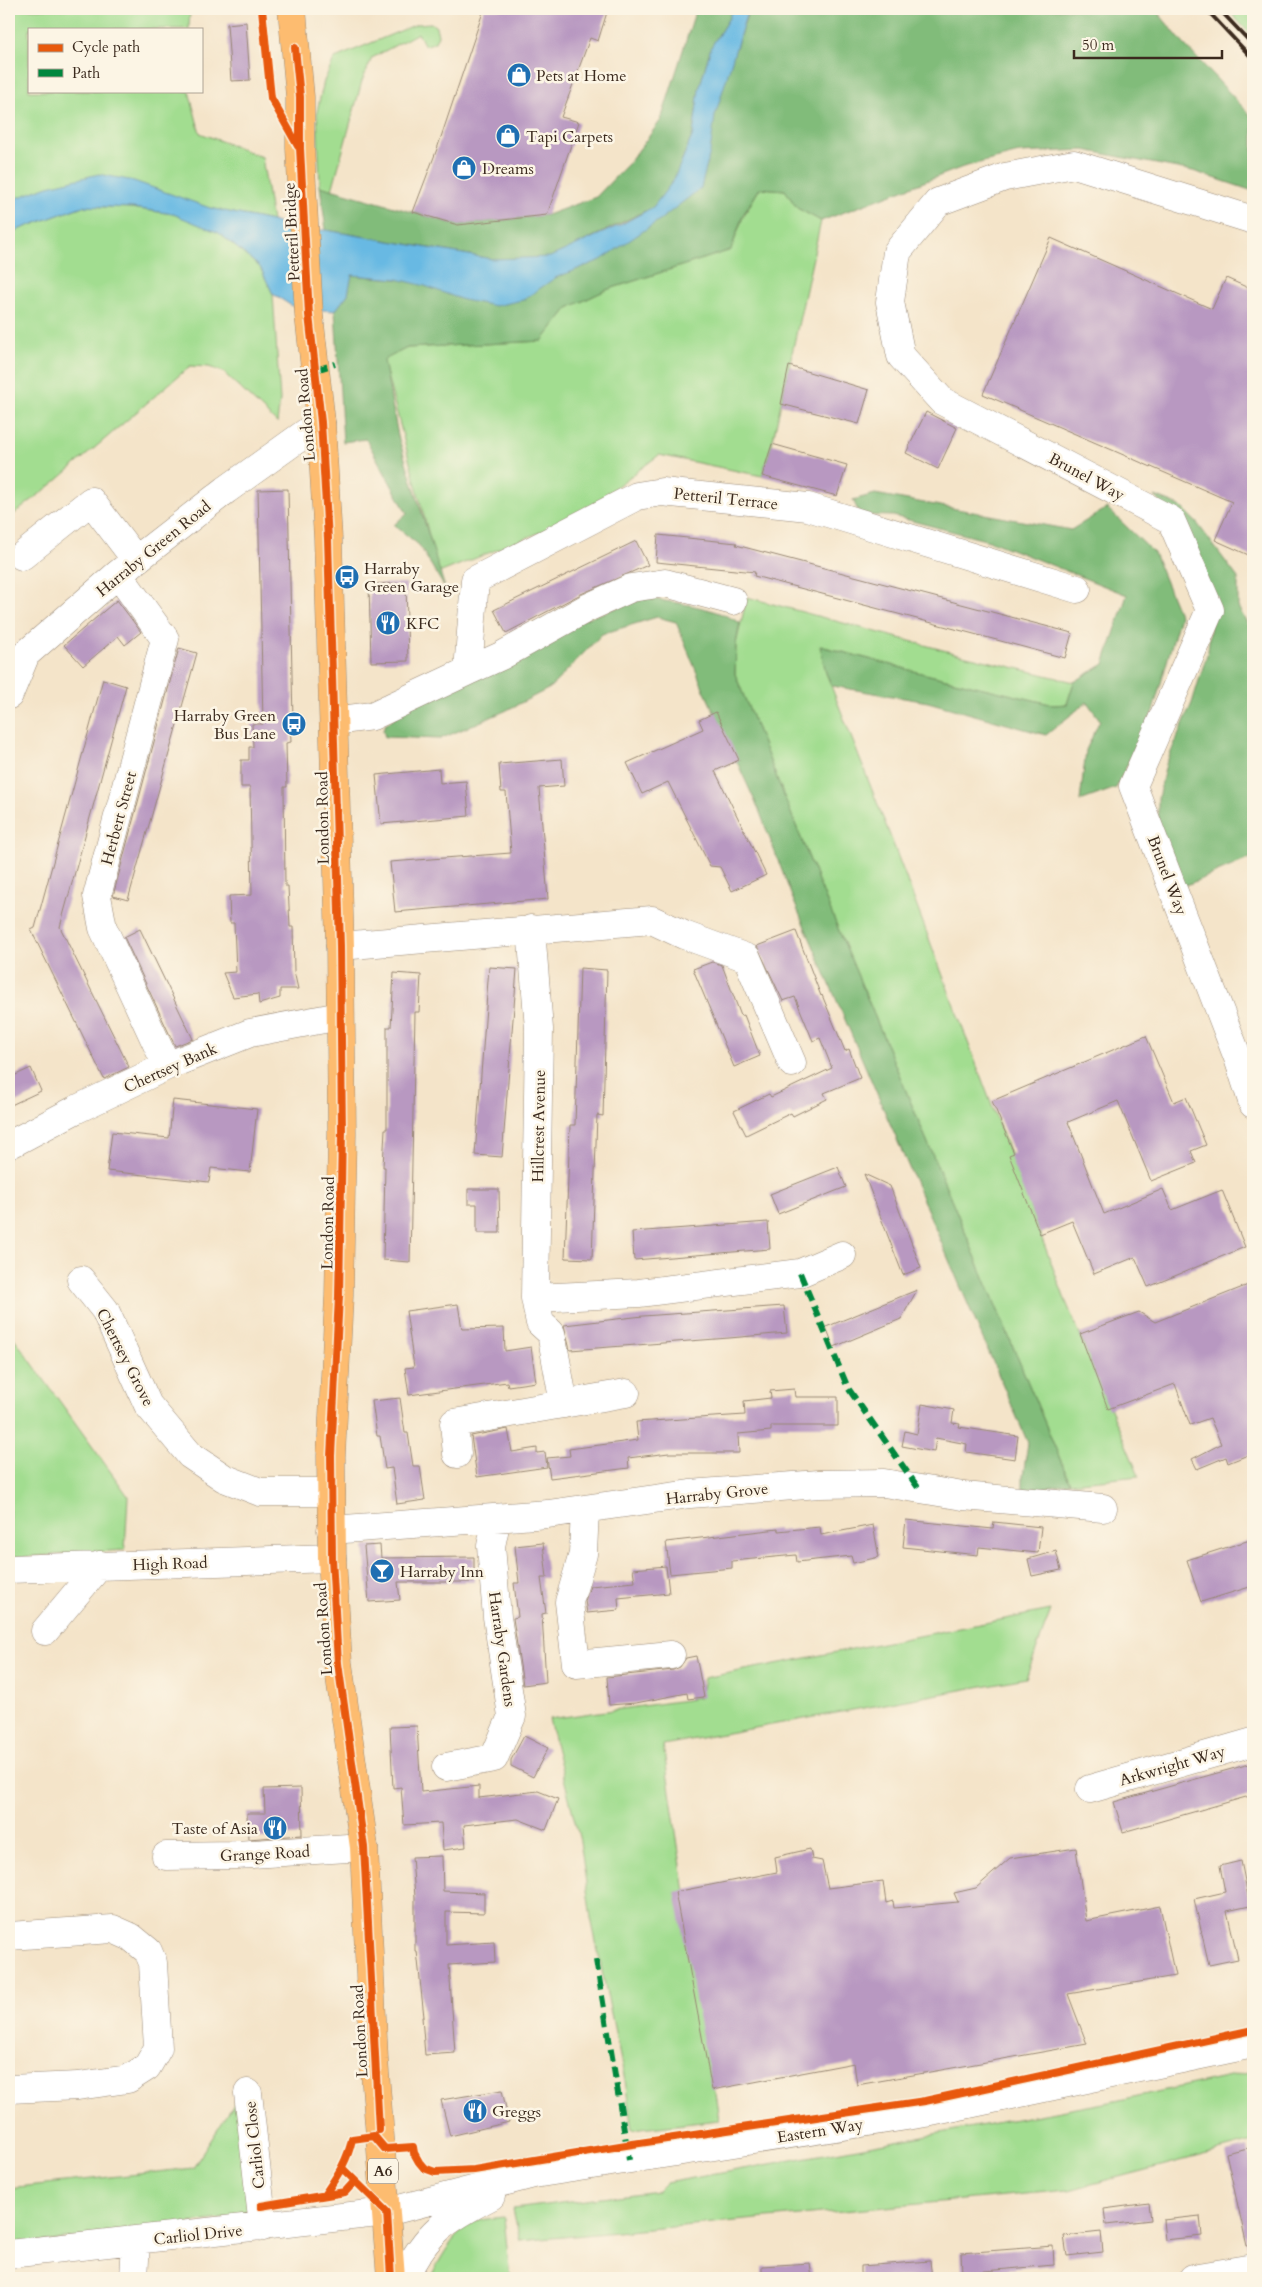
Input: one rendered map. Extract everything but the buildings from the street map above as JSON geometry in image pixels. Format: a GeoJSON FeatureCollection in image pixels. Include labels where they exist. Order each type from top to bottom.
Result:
{"type":"FeatureCollection","features":[{"type":"Feature","properties":{"kind":"main road","name":"Petteril Bridge"},"geometry":{"type":"LineString","coordinates":[[292,9],[300,97],[300,148],[309,315]]}},
{"type":"Feature","properties":{"kind":"main road","name":"London Road"},"geometry":{"type":"LineString","coordinates":[[309,315],[321,422],[328,539],[340,946],[342,1132],[339,1296],[331,1492],[332,1558],[338,1663],[364,1847],[374,2060],[391,2278]]}},
{"type":"Feature","properties":{"kind":"street","name":"Brunel Way"},"geometry":{"type":"LineString","coordinates":[[1253,220],[1074,164],[1005,177],[938,202],[897,252],[890,302],[901,356],[942,401],[1171,520],[1210,610],[1133,786],[1238,1058],[1253,1104]]}},
{"type":"Feature","properties":{"kind":"street","name":"Harraby Green Road"},"geometry":{"type":"LineString","coordinates":[[9,695],[26,654],[127,567],[226,490],[321,422]]}},
{"type":"Feature","properties":{"kind":"street","name":"Petteril Terrace"},"geometry":{"type":"LineString","coordinates":[[468,671],[475,580],[637,496],[662,492],[808,507],[1077,589]]}},
{"type":"Feature","properties":{"kind":"street"},"geometry":{"type":"LineString","coordinates":[[22,556],[91,501],[127,567]]}},
{"type":"Feature","properties":{"kind":"street","name":"Herbert Street"},"geometry":{"type":"LineString","coordinates":[[127,567],[165,639],[97,896],[103,928],[167,1066]]}},
{"type":"Feature","properties":{"kind":"street"},"geometry":{"type":"LineString","coordinates":[[334,721],[372,716],[501,656],[586,608],[631,588],[665,583],[733,601]]}},
{"type":"Feature","properties":{"kind":"street"},"geometry":{"type":"LineString","coordinates":[[340,946],[652,920],[684,935],[747,958],[792,1063]]}},
{"type":"Feature","properties":{"kind":"street","name":"Hillcrest Avenue"},"geometry":{"type":"LineString","coordinates":[[531,929],[539,1029],[538,1310]]}},
{"type":"Feature","properties":{"kind":"street","name":"Chertsey Bank"},"geometry":{"type":"LineString","coordinates":[[9,1145],[75,1110],[167,1066],[250,1033],[340,1016]]}},
{"type":"Feature","properties":{"kind":"street"},"geometry":{"type":"LineString","coordinates":[[564,1404],[551,1333],[538,1310],[639,1293],[800,1274],[842,1255]]}},
{"type":"Feature","properties":{"kind":"street","name":"Chertsey Grove"},"geometry":{"type":"LineString","coordinates":[[81,1280],[104,1310],[148,1404],[190,1455],[224,1478],[260,1492],[331,1492]]}},
{"type":"Feature","properties":{"kind":"street"},"geometry":{"type":"LineString","coordinates":[[456,1454],[454,1423],[626,1394]]}},
{"type":"Feature","properties":{"kind":"street","name":"Harraby Grove"},"geometry":{"type":"LineString","coordinates":[[331,1530],[497,1518],[584,1509],[690,1494],[819,1484],[884,1483],[964,1496],[1103,1508]]}},
{"type":"Feature","properties":{"kind":"street"},"geometry":{"type":"LineString","coordinates":[[584,1509],[584,1554],[569,1602],[576,1664],[672,1655]]}},
{"type":"Feature","properties":{"kind":"street","name":"Harraby Gardens"},"geometry":{"type":"LineString","coordinates":[[446,1767],[494,1758],[512,1716],[497,1617],[491,1546],[497,1518]]}},
{"type":"Feature","properties":{"kind":"street","name":"High Road"},"geometry":{"type":"LineString","coordinates":[[9,1569],[332,1558]]}},
{"type":"Feature","properties":{"kind":"street"},"geometry":{"type":"LineString","coordinates":[[45,1631],[100,1565]]}},
{"type":"Feature","properties":{"kind":"street","name":"Arkwright Way"},"geometry":{"type":"LineString","coordinates":[[1090,1789],[1253,1742]]}},
{"type":"Feature","properties":{"kind":"street","name":"Grange Road"},"geometry":{"type":"LineString","coordinates":[[166,1856],[236,1855],[364,1847]]}},
{"type":"Feature","properties":{"kind":"street"},"geometry":{"type":"LineString","coordinates":[[9,1936],[113,1929],[134,1939],[148,1951],[153,1963],[158,2048],[148,2067],[128,2079],[78,2086],[9,2089]]}},
{"type":"Feature","properties":{"kind":"street","name":"Eastern Way"},"geometry":{"type":"LineString","coordinates":[[387,2212],[534,2174],[926,2114],[1253,2044]]}},
{"type":"Feature","properties":{"kind":"street","name":"Carliol Close"},"geometry":{"type":"LineString","coordinates":[[248,2093],[263,2227]]}},
{"type":"Feature","properties":{"kind":"street"},"geometry":{"type":"LineString","coordinates":[[404,2278],[414,2258],[437,2228],[460,2212],[534,2174]]}},
{"type":"Feature","properties":{"kind":"street","name":"Carliol Drive"},"geometry":{"type":"LineString","coordinates":[[9,2254],[387,2212]]}},
{"type":"Feature","properties":{"kind":"street"},"geometry":{"type":"LineString","coordinates":[[134,2278],[136,2241]]}},
{"type":"Feature","properties":{"kind":"street"},"geometry":{"type":"LineString","coordinates":[[1193,2278],[1253,2268]]}},
{"type":"Feature","properties":{"kind":"green space"},"geometry":{"type":"Polygon","coordinates":[[[9,9],[190,9],[189,28],[28,28],[28,92],[189,92],[200,133],[262,157],[272,221],[210,208],[9,204],[9,9]]]}},
{"type":"Feature","properties":{"kind":"green space"},"geometry":{"type":"Polygon","coordinates":[[[696,9],[732,9],[729,18],[711,47],[699,89],[693,134],[681,162],[710,125],[749,9],[1155,9],[1183,43],[1253,118],[1253,191],[1193,171],[1084,150],[1019,153],[963,167],[821,221],[797,208],[785,190],[760,188],[743,215],[731,250],[606,290],[568,308],[542,341],[407,348],[384,360],[398,436],[445,588],[419,545],[394,525],[407,513],[366,439],[343,442],[335,311],[348,294],[351,275],[514,290],[645,211],[550,258],[492,259],[326,230],[320,186],[458,225],[547,215],[596,197],[629,163],[661,120],[696,9]]]}},
{"type":"Feature","properties":{"kind":"green space"},"geometry":{"type":"Polygon","coordinates":[[[1227,9],[1253,9],[1253,37],[1227,9]]]}},
{"type":"Feature","properties":{"kind":"green space"},"geometry":{"type":"Polygon","coordinates":[[[431,23],[436,27],[438,35],[435,42],[425,46],[418,33],[372,58],[362,81],[332,190],[320,186],[317,111],[324,81],[335,58],[417,24],[431,23]]]}},
{"type":"Feature","properties":{"kind":"green space"},"geometry":{"type":"Polygon","coordinates":[[[760,188],[785,190],[797,208],[821,221],[772,444],[762,476],[659,455],[573,519],[439,573],[383,360],[407,348],[542,341],[568,308],[606,290],[731,250],[743,217],[760,188]]]}},
{"type":"Feature","properties":{"kind":"green space"},"geometry":{"type":"Polygon","coordinates":[[[83,206],[132,208],[173,214],[197,222],[219,233],[260,267],[273,294],[280,400],[277,423],[223,372],[209,367],[190,366],[55,482],[9,518],[9,233],[83,206]]]}},
{"type":"Feature","properties":{"kind":"green space"},"geometry":{"type":"Polygon","coordinates":[[[875,494],[1071,530],[1107,508],[1154,553],[1180,616],[1153,711],[1116,788],[1080,801],[1086,750],[1100,720],[1087,702],[1046,735],[928,702],[832,686],[826,673],[820,646],[1054,705],[1067,704],[1074,682],[1104,664],[1127,595],[993,542],[893,516],[860,515],[853,500],[875,494]]]}},
{"type":"Feature","properties":{"kind":"green space"},"geometry":{"type":"Polygon","coordinates":[[[1155,496],[1180,506],[1197,523],[1238,578],[1238,607],[1253,633],[1253,857],[1182,887],[1158,824],[1158,798],[1166,764],[1192,703],[1208,651],[1213,602],[1177,525],[1155,496]]]}},
{"type":"Feature","properties":{"kind":"green space"},"geometry":{"type":"Polygon","coordinates":[[[747,597],[954,653],[1074,682],[1067,704],[1054,705],[925,674],[821,646],[826,673],[891,838],[1064,1297],[1139,1476],[1070,1483],[819,883],[735,674],[736,644],[747,597]]]}},
{"type":"Feature","properties":{"kind":"green space"},"geometry":{"type":"Polygon","coordinates":[[[645,598],[706,609],[740,623],[736,644],[735,674],[819,883],[1070,1483],[1036,1489],[1023,1489],[1028,1443],[792,897],[759,810],[704,690],[676,622],[657,617],[602,634],[550,688],[505,711],[440,739],[385,737],[383,730],[385,725],[468,660],[645,598]]]}},
{"type":"Feature","properties":{"kind":"green space"},"geometry":{"type":"Polygon","coordinates":[[[9,1331],[128,1496],[125,1550],[9,1558],[9,1331]]]}},
{"type":"Feature","properties":{"kind":"green space"},"geometry":{"type":"Polygon","coordinates":[[[1051,1610],[1026,1678],[663,1745],[719,2120],[632,2130],[625,2080],[591,1918],[580,1841],[549,1719],[700,1698],[704,1678],[1051,1610]]]}},
{"type":"Feature","properties":{"kind":"green space"},"geometry":{"type":"Polygon","coordinates":[[[1253,2071],[1253,2142],[1069,2190],[520,2241],[513,2209],[658,2191],[666,2183],[1115,2101],[1253,2071]]]}},
{"type":"Feature","properties":{"kind":"green space"},"geometry":{"type":"Polygon","coordinates":[[[238,2098],[253,2215],[9,2246],[9,2188],[193,2168],[238,2098]]]}},
{"type":"Feature","properties":{"kind":"green space"},"geometry":{"type":"Polygon","coordinates":[[[504,2217],[510,2278],[430,2278],[453,2240],[466,2227],[480,2221],[504,2217]]]}},
{"type":"Feature","properties":{"kind":"water"},"geometry":{"type":"Polygon","coordinates":[[[732,9],[748,9],[715,116],[710,152],[701,188],[661,219],[601,260],[555,278],[523,300],[495,306],[463,300],[425,286],[397,279],[352,275],[348,294],[335,311],[295,308],[273,294],[260,267],[219,233],[173,214],[132,208],[83,206],[9,233],[9,201],[48,186],[99,174],[134,181],[210,208],[272,221],[298,230],[326,230],[492,259],[550,257],[622,224],[653,207],[673,181],[693,134],[699,89],[711,47],[729,18],[732,9]]]}},
{"type":"Feature","properties":{"kind":"railway"},"geometry":{"type":"LineString","coordinates":[[1206,9],[1253,59]]}},
{"type":"Feature","properties":{"kind":"railway"},"geometry":{"type":"LineString","coordinates":[[1219,9],[1253,45]]}},
{"type":"Feature","properties":{"kind":"marked path"},"geometry":{"type":"LineString","coordinates":[[316,370],[335,364]]}},
{"type":"Feature","properties":{"kind":"marked path"},"geometry":{"type":"LineString","coordinates":[[800,1273],[848,1388],[919,1489]]}},
{"type":"Feature","properties":{"kind":"marked path"},"geometry":{"type":"LineString","coordinates":[[596,1960],[629,2160]]}},
{"type":"Feature","properties":{"kind":"cycle path"},"geometry":{"type":"LineString","coordinates":[[262,9],[271,98],[298,146]]}},
{"type":"Feature","properties":{"kind":"cycle path"},"geometry":{"type":"LineString","coordinates":[[295,48],[300,97],[300,148],[309,315],[321,422],[328,539],[340,946],[342,1133],[339,1296],[331,1456],[332,1558],[338,1663],[364,1847],[379,2130]]}},
{"type":"Feature","properties":{"kind":"cycle path"},"geometry":{"type":"LineString","coordinates":[[325,2194],[345,2161],[352,2139],[374,2136],[385,2149],[413,2147],[414,2153],[424,2168],[435,2172],[474,2170],[626,2145],[925,2101],[1253,2030]]}},
{"type":"Feature","properties":{"kind":"cycle path"},"geometry":{"type":"LineString","coordinates":[[342,2168],[387,2212],[391,2278]]}},
{"type":"Feature","properties":{"kind":"cycle path"},"geometry":{"type":"LineString","coordinates":[[261,2206],[345,2192],[355,2181]]}},
{"type":"Feature","properties":{"kind":"place","name":"Pets at Home"},"geometry":{"type":"Point","coordinates":[519,75]}},
{"type":"Feature","properties":{"kind":"place","name":"Tapi Carpets"},"geometry":{"type":"Point","coordinates":[508,136]}},
{"type":"Feature","properties":{"kind":"place","name":"Dreams"},"geometry":{"type":"Point","coordinates":[464,168]}},
{"type":"Feature","properties":{"kind":"place","name":"Harraby Green Garage"},"geometry":{"type":"Point","coordinates":[347,577]}},
{"type":"Feature","properties":{"kind":"place","name":"KFC"},"geometry":{"type":"Point","coordinates":[388,623]}},
{"type":"Feature","properties":{"kind":"place","name":"Harraby Green Bus Lane"},"geometry":{"type":"Point","coordinates":[294,724]}},
{"type":"Feature","properties":{"kind":"place","name":"Harraby Inn"},"geometry":{"type":"Point","coordinates":[382,1571]}},
{"type":"Feature","properties":{"kind":"place","name":"Taste of Asia"},"geometry":{"type":"Point","coordinates":[275,1828]}},
{"type":"Feature","properties":{"kind":"place","name":"Greggs"},"geometry":{"type":"Point","coordinates":[475,2111]}}]}
